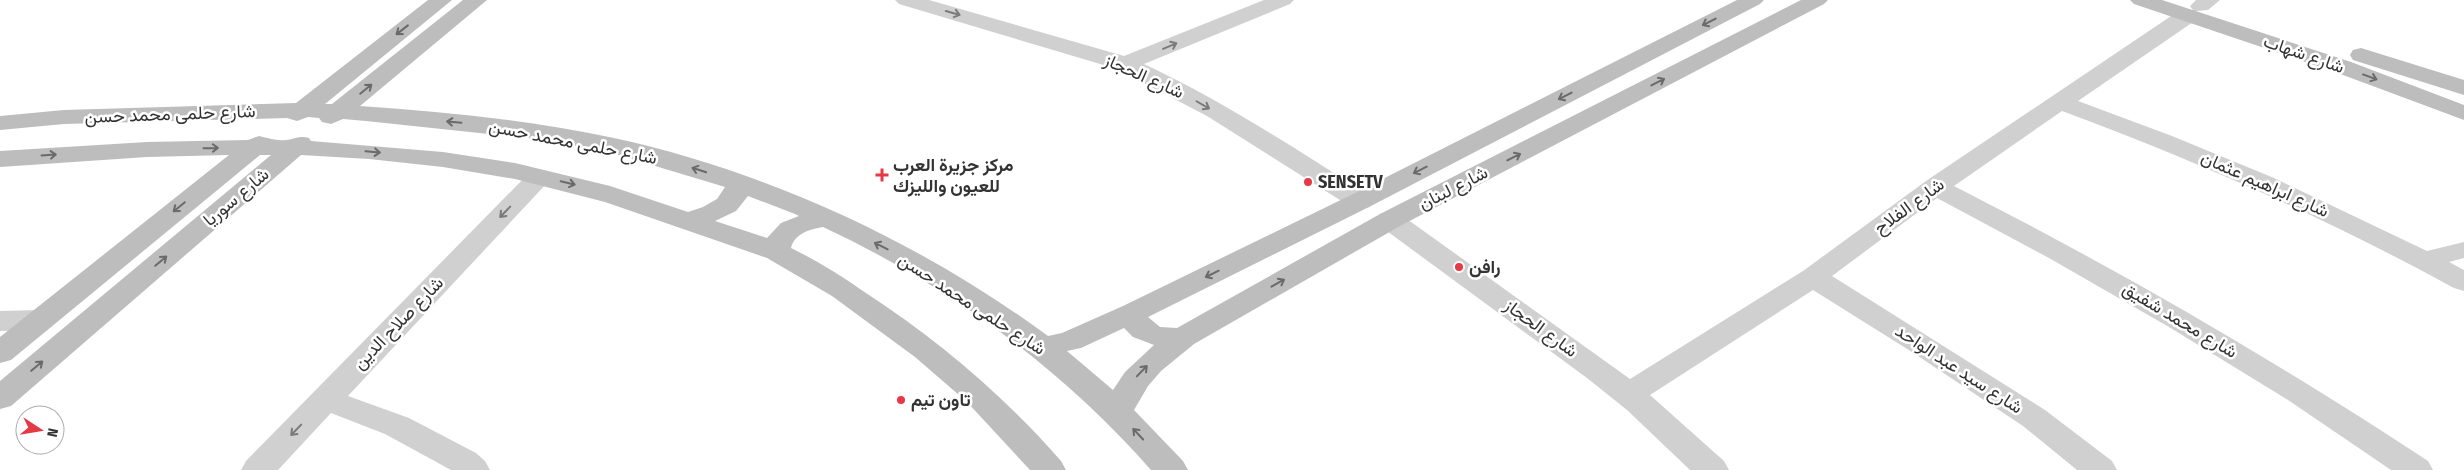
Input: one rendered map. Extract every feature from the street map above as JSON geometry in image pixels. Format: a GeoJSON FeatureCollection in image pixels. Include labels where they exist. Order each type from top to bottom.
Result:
{"type":"FeatureCollection","features":[{"type":"Feature","properties":{"kind":"street","name":"شارع سوريا"},"geometry":{"type":"LineString","coordinates":[[0,353],[253,147],[441,0]]}},
{"type":"Feature","properties":{"kind":"street","name":"شارع سوريا"},"geometry":{"type":"LineString","coordinates":[[0,398],[293,148],[476,0]]}},
{"type":"Feature","properties":{"kind":"street","name":"شارع الحجاز"},"geometry":{"type":"LineString","coordinates":[[906,0],[1125,64],[1159,80],[1280,149],[1360,201]]}},
{"type":"Feature","properties":{"kind":"street"},"geometry":{"type":"LineString","coordinates":[[1235,0],[1258,9]]}},
{"type":"Feature","properties":{"kind":"street"},"geometry":{"type":"LineString","coordinates":[[1125,64],[1283,0]]}},
{"type":"Feature","properties":{"kind":"street","name":"شارع لبنان"},"geometry":{"type":"LineString","coordinates":[[1041,347],[1070,341],[1133,313],[1360,201],[1753,0]]}},
{"type":"Feature","properties":{"kind":"street","name":"شارع لبنان"},"geometry":{"type":"LineString","coordinates":[[1116,412],[1136,379],[1150,364],[1182,337],[1390,220],[1817,0]]}},
{"type":"Feature","properties":{"kind":"street","name":"شارع شهاب"},"geometry":{"type":"LineString","coordinates":[[2141,0],[2195,5],[2464,88]]}},
{"type":"Feature","properties":{"kind":"street","name":"شارع شهاب"},"geometry":{"type":"LineString","coordinates":[[2195,5],[2342,67],[2464,113]]}},
{"type":"Feature","properties":{"kind":"street","name":"شارع الفلاح"},"geometry":{"type":"LineString","coordinates":[[1629,394],[1813,277],[1934,187],[2059,102],[2195,5]]}},
{"type":"Feature","properties":{"kind":"street","name":"شارع ابراهيم عثمان"},"geometry":{"type":"LineString","coordinates":[[2059,102],[2196,153],[2276,187],[2424,260],[2464,282]]}},
{"type":"Feature","properties":{"kind":"street","name":"شارع حلمى محمد حسن"},"geometry":{"type":"LineString","coordinates":[[0,124],[64,117],[302,110],[339,111],[491,125],[616,146],[739,184],[826,220],[897,254],[952,286],[1041,347],[1086,383],[1171,470]]}},
{"type":"Feature","properties":{"kind":"street","name":"شارع حلمى محمد حسن"},"geometry":{"type":"LineString","coordinates":[[0,159],[117,150],[293,148],[423,157],[539,177],[629,200],[778,253],[864,304],[914,341],[958,378],[1002,419],[1049,470]]}},
{"type":"Feature","properties":{"kind":"street","name":"شارع صلاح الدين"},"geometry":{"type":"LineString","coordinates":[[258,470],[539,177]]}},
{"type":"Feature","properties":{"kind":"street"},"geometry":{"type":"LineString","coordinates":[[688,220],[702,217],[726,206],[738,191],[739,184]]}},
{"type":"Feature","properties":{"kind":"street","name":"شارع محمد شفيق"},"geometry":{"type":"LineString","coordinates":[[1934,187],[2038,239],[2142,296],[2253,363],[2416,470]]}},
{"type":"Feature","properties":{"kind":"street"},"geometry":{"type":"LineString","coordinates":[[778,253],[777,246],[785,233],[804,223],[826,220]]}},
{"type":"Feature","properties":{"kind":"street","name":"شارع الحجاز"},"geometry":{"type":"LineString","coordinates":[[1390,220],[1580,356],[1629,394],[1689,458],[1712,470]]}},
{"type":"Feature","properties":{"kind":"street"},"geometry":{"type":"LineString","coordinates":[[2424,260],[2464,250]]}},
{"type":"Feature","properties":{"kind":"street","name":"شارع سيد عبد الواحد"},"geometry":{"type":"LineString","coordinates":[[1813,277],[1923,345],[2034,418],[2100,470]]}},
{"type":"Feature","properties":{"kind":"street"},"geometry":{"type":"LineString","coordinates":[[1133,313],[1134,321],[1139,328],[1148,334],[1170,338],[1182,337]]}},
{"type":"Feature","properties":{"kind":"street"},"geometry":{"type":"LineString","coordinates":[[0,321],[40,320]]}},
{"type":"Feature","properties":{"kind":"street"},"geometry":{"type":"LineString","coordinates":[[325,399],[397,426],[464,462],[473,470]]}},
{"type":"Feature","properties":{"kind":"place","name":"مركز جزيرة العرب للعيون والليزك"},"geometry":{"type":"Point","coordinates":[882,175]}},
{"type":"Feature","properties":{"kind":"place","name":"SENSETV"},"geometry":{"type":"Point","coordinates":[1308,182]}},
{"type":"Feature","properties":{"kind":"place","name":"رافن"},"geometry":{"type":"Point","coordinates":[1459,267]}},
{"type":"Feature","properties":{"kind":"place","name":"تاون تيم"},"geometry":{"type":"Point","coordinates":[901,400]}}]}
